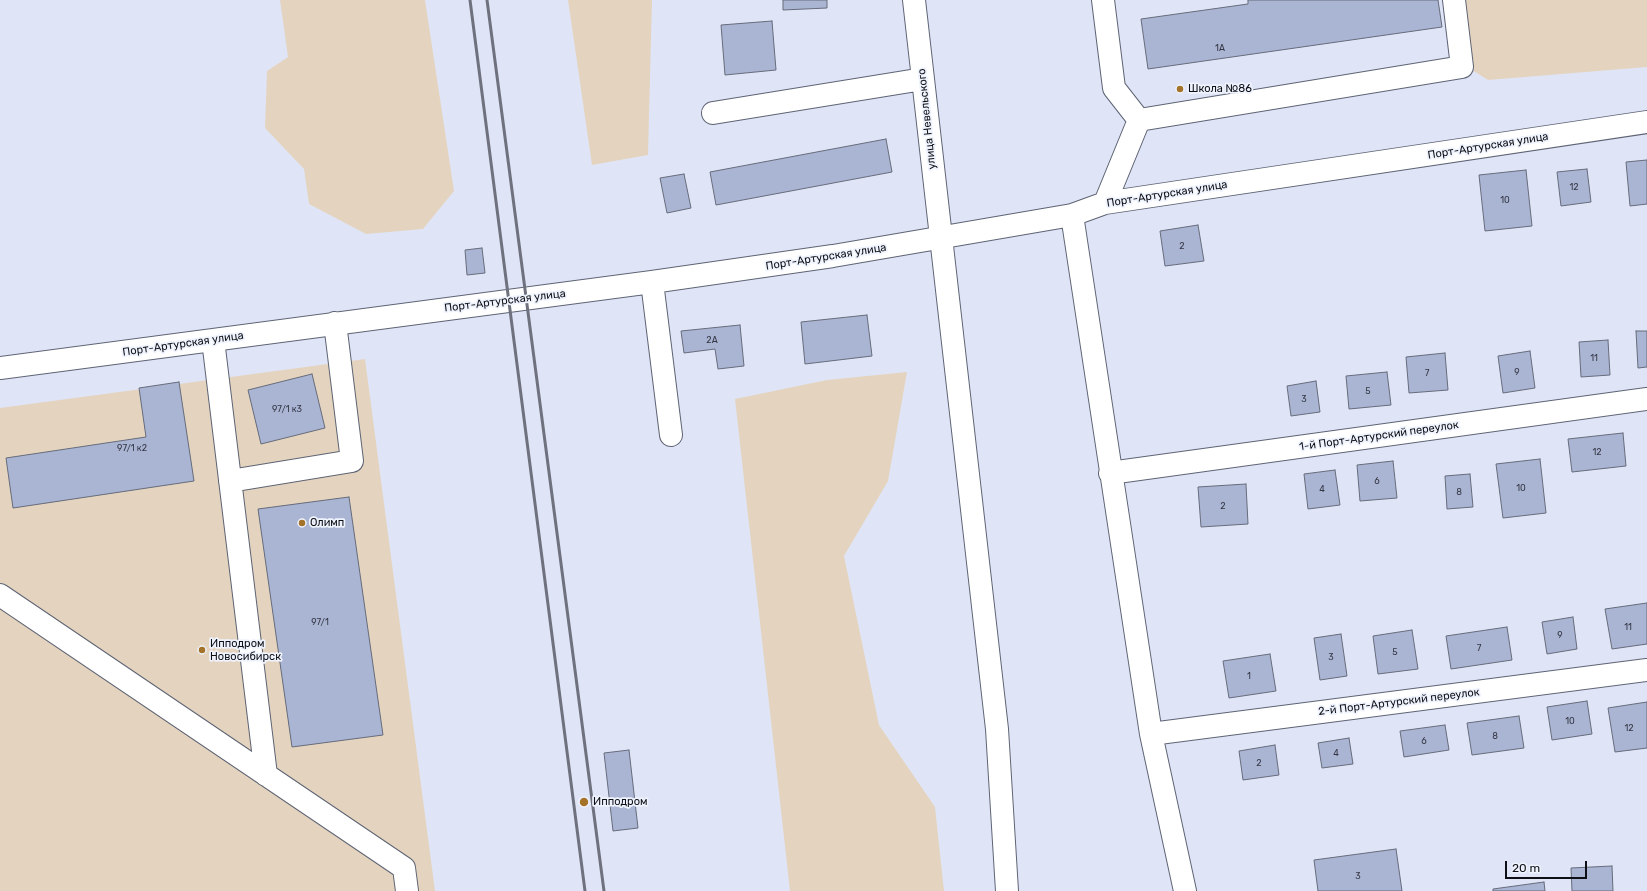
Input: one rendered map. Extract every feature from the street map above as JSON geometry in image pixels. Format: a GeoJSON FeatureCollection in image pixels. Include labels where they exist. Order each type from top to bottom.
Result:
{"type":"FeatureCollection","features":[{"type":"Feature","properties":{"kind":"street","name":"улица Невельского"},"geometry":{"type":"LineString","coordinates":[[914,0],[940,239],[997,729],[1007,891]]}},
{"type":"Feature","properties":{"kind":"street"},"geometry":{"type":"LineString","coordinates":[[1103,0],[1114,88],[1139,120]]}},
{"type":"Feature","properties":{"kind":"street"},"geometry":{"type":"LineString","coordinates":[[1139,120],[1462,67],[1454,0]]}},
{"type":"Feature","properties":{"kind":"street"},"geometry":{"type":"LineString","coordinates":[[713,113],[923,79]]}},
{"type":"Feature","properties":{"kind":"street"},"geometry":{"type":"LineString","coordinates":[[1106,203],[1139,120]]}},
{"type":"Feature","properties":{"kind":"street","name":"Порт-Артурская улица"},"geometry":{"type":"LineString","coordinates":[[0,368],[825,258],[1072,215],[1106,203],[1647,122]]}},
{"type":"Feature","properties":{"kind":"street"},"geometry":{"type":"LineString","coordinates":[[1072,215],[1110,473],[1151,734],[1185,891]]}},
{"type":"Feature","properties":{"kind":"street"},"geometry":{"type":"LineString","coordinates":[[652,282],[671,435]]}},
{"type":"Feature","properties":{"kind":"street"},"geometry":{"type":"LineString","coordinates":[[230,481],[352,461],[335,323]]}},
{"type":"Feature","properties":{"kind":"street"},"geometry":{"type":"LineString","coordinates":[[213,340],[266,775]]}},
{"type":"Feature","properties":{"kind":"street","name":"1-й Порт-Артурский переулок"},"geometry":{"type":"LineString","coordinates":[[1110,473],[1647,399]]}},
{"type":"Feature","properties":{"kind":"street"},"geometry":{"type":"LineString","coordinates":[[0,595],[404,868],[407,891]]}},
{"type":"Feature","properties":{"kind":"street","name":"2-й Порт-Артурский переулок"},"geometry":{"type":"LineString","coordinates":[[1151,734],[1647,670]]}},
{"type":"Feature","properties":{"kind":"shaded area"},"geometry":{"type":"Polygon","coordinates":[[[280,0],[425,0],[454,191],[423,229],[366,234],[309,204],[304,169],[265,128],[267,71],[288,57],[280,0]]]}},
{"type":"Feature","properties":{"kind":"shaded area"},"geometry":{"type":"Polygon","coordinates":[[[568,0],[652,0],[648,155],[592,165],[568,0]]]}},
{"type":"Feature","properties":{"kind":"shaded area"},"geometry":{"type":"Polygon","coordinates":[[[1460,0],[1647,0],[1647,67],[1488,80],[1456,60],[1460,0]]]}},
{"type":"Feature","properties":{"kind":"shaded area","name":"Ипподром Новосибирск"},"geometry":{"type":"Polygon","coordinates":[[[365,359],[435,891],[0,891],[0,408],[365,359]]]}},
{"type":"Feature","properties":{"kind":"shaded area"},"geometry":{"type":"Polygon","coordinates":[[[907,372],[888,481],[844,556],[879,725],[935,807],[944,891],[790,891],[735,399],[827,380],[907,372]]]}},
{"type":"Feature","properties":{"kind":"building"},"geometry":{"type":"Polygon","coordinates":[[[783,0],[827,0],[827,8],[783,10],[783,0]]]}},
{"type":"Feature","properties":{"kind":"building"},"geometry":{"type":"Polygon","coordinates":[[[1248,0],[1438,0],[1442,27],[1148,69],[1141,19],[1248,4],[1248,0]]]}},
{"type":"Feature","properties":{"kind":"building"},"geometry":{"type":"Polygon","coordinates":[[[772,21],[776,70],[725,75],[721,25],[772,21]]]}},
{"type":"Feature","properties":{"kind":"building"},"geometry":{"type":"Polygon","coordinates":[[[886,139],[892,172],[716,205],[710,172],[886,139]]]}},
{"type":"Feature","properties":{"kind":"building"},"geometry":{"type":"Polygon","coordinates":[[[1647,160],[1647,204],[1630,206],[1626,162],[1647,160]]]}},
{"type":"Feature","properties":{"kind":"building"},"geometry":{"type":"Polygon","coordinates":[[[1587,169],[1591,202],[1561,206],[1557,172],[1587,169]]]}},
{"type":"Feature","properties":{"kind":"building"},"geometry":{"type":"Polygon","coordinates":[[[1526,170],[1532,226],[1485,231],[1479,175],[1526,170]]]}},
{"type":"Feature","properties":{"kind":"building"},"geometry":{"type":"Polygon","coordinates":[[[684,174],[691,208],[667,213],[660,178],[684,174]]]}},
{"type":"Feature","properties":{"kind":"building"},"geometry":{"type":"Polygon","coordinates":[[[1198,225],[1204,261],[1165,266],[1160,231],[1198,225]]]}},
{"type":"Feature","properties":{"kind":"building"},"geometry":{"type":"Polygon","coordinates":[[[482,248],[485,273],[467,275],[465,250],[482,248]]]}},
{"type":"Feature","properties":{"kind":"building"},"geometry":{"type":"Polygon","coordinates":[[[867,315],[872,356],[805,364],[801,322],[867,315]]]}},
{"type":"Feature","properties":{"kind":"building"},"geometry":{"type":"Polygon","coordinates":[[[740,325],[744,366],[718,369],[715,349],[684,353],[681,331],[740,325]]]}},
{"type":"Feature","properties":{"kind":"building"},"geometry":{"type":"Polygon","coordinates":[[[1636,331],[1647,331],[1647,367],[1638,368],[1636,331]]]}},
{"type":"Feature","properties":{"kind":"building"},"geometry":{"type":"Polygon","coordinates":[[[1608,340],[1610,375],[1581,377],[1579,342],[1608,340]]]}},
{"type":"Feature","properties":{"kind":"building"},"geometry":{"type":"Polygon","coordinates":[[[1530,351],[1535,388],[1503,393],[1498,356],[1530,351]]]}},
{"type":"Feature","properties":{"kind":"building"},"geometry":{"type":"Polygon","coordinates":[[[1445,353],[1448,390],[1409,393],[1406,357],[1445,353]]]}},
{"type":"Feature","properties":{"kind":"building"},"geometry":{"type":"Polygon","coordinates":[[[1387,372],[1391,405],[1349,409],[1346,376],[1387,372]]]}},
{"type":"Feature","properties":{"kind":"building"},"geometry":{"type":"Polygon","coordinates":[[[312,374],[325,428],[261,444],[248,390],[312,374]]]}},
{"type":"Feature","properties":{"kind":"building"},"geometry":{"type":"Polygon","coordinates":[[[1316,381],[1320,412],[1291,416],[1287,386],[1316,381]]]}},
{"type":"Feature","properties":{"kind":"building"},"geometry":{"type":"Polygon","coordinates":[[[179,382],[194,481],[13,508],[6,458],[146,437],[139,388],[179,382]]]}},
{"type":"Feature","properties":{"kind":"building"},"geometry":{"type":"Polygon","coordinates":[[[1623,433],[1626,466],[1572,472],[1568,439],[1623,433]]]}},
{"type":"Feature","properties":{"kind":"building"},"geometry":{"type":"Polygon","coordinates":[[[1540,459],[1546,513],[1503,518],[1496,464],[1540,459]]]}},
{"type":"Feature","properties":{"kind":"building"},"geometry":{"type":"Polygon","coordinates":[[[1393,461],[1397,498],[1360,501],[1357,465],[1393,461]]]}},
{"type":"Feature","properties":{"kind":"building"},"geometry":{"type":"Polygon","coordinates":[[[1335,470],[1340,505],[1308,509],[1304,474],[1335,470]]]}},
{"type":"Feature","properties":{"kind":"building"},"geometry":{"type":"Polygon","coordinates":[[[1470,474],[1473,507],[1447,509],[1445,476],[1470,474]]]}},
{"type":"Feature","properties":{"kind":"building"},"geometry":{"type":"Polygon","coordinates":[[[1246,484],[1248,524],[1201,527],[1198,487],[1246,484]]]}},
{"type":"Feature","properties":{"kind":"building"},"geometry":{"type":"Polygon","coordinates":[[[349,497],[383,735],[292,747],[258,509],[349,497]]]}},
{"type":"Feature","properties":{"kind":"building"},"geometry":{"type":"Polygon","coordinates":[[[1647,603],[1647,644],[1612,649],[1605,609],[1647,603]]]}},
{"type":"Feature","properties":{"kind":"building"},"geometry":{"type":"Polygon","coordinates":[[[1573,617],[1577,649],[1547,654],[1542,622],[1573,617]]]}},
{"type":"Feature","properties":{"kind":"building"},"geometry":{"type":"Polygon","coordinates":[[[1507,627],[1512,660],[1451,669],[1446,636],[1507,627]]]}},
{"type":"Feature","properties":{"kind":"building"},"geometry":{"type":"Polygon","coordinates":[[[1412,630],[1418,669],[1378,674],[1373,636],[1412,630]]]}},
{"type":"Feature","properties":{"kind":"building"},"geometry":{"type":"Polygon","coordinates":[[[1341,634],[1347,676],[1320,680],[1314,638],[1341,634]]]}},
{"type":"Feature","properties":{"kind":"building"},"geometry":{"type":"Polygon","coordinates":[[[1270,654],[1276,691],[1229,698],[1223,661],[1270,654]]]}},
{"type":"Feature","properties":{"kind":"building"},"geometry":{"type":"Polygon","coordinates":[[[1587,701],[1592,734],[1552,740],[1547,707],[1587,701]]]}},
{"type":"Feature","properties":{"kind":"building"},"geometry":{"type":"Polygon","coordinates":[[[1647,702],[1647,748],[1615,752],[1608,708],[1647,702]]]}},
{"type":"Feature","properties":{"kind":"building"},"geometry":{"type":"Polygon","coordinates":[[[1519,716],[1524,748],[1472,755],[1467,723],[1519,716]]]}},
{"type":"Feature","properties":{"kind":"building"},"geometry":{"type":"Polygon","coordinates":[[[1445,725],[1449,750],[1404,757],[1400,731],[1445,725]]]}},
{"type":"Feature","properties":{"kind":"building"},"geometry":{"type":"Polygon","coordinates":[[[1349,738],[1353,764],[1322,768],[1318,743],[1349,738]]]}},
{"type":"Feature","properties":{"kind":"building"},"geometry":{"type":"Polygon","coordinates":[[[1275,745],[1279,775],[1243,780],[1239,751],[1275,745]]]}},
{"type":"Feature","properties":{"kind":"building"},"geometry":{"type":"Polygon","coordinates":[[[629,750],[638,828],[613,831],[604,753],[629,750]]]}},
{"type":"Feature","properties":{"kind":"building"},"geometry":{"type":"Polygon","coordinates":[[[1396,849],[1402,891],[1318,891],[1314,860],[1396,849]]]}},
{"type":"Feature","properties":{"kind":"building"},"geometry":{"type":"Polygon","coordinates":[[[1612,866],[1613,891],[1572,891],[1571,868],[1612,866]]]}},
{"type":"Feature","properties":{"kind":"building"},"geometry":{"type":"Polygon","coordinates":[[[1544,882],[1545,891],[1493,891],[1493,889],[1544,882]]]}},
{"type":"Feature","properties":{"kind":"railway"},"geometry":{"type":"LineString","coordinates":[[470,0],[585,891]]}},
{"type":"Feature","properties":{"kind":"railway"},"geometry":{"type":"LineString","coordinates":[[487,0],[604,891]]}},
{"type":"Feature","properties":{"kind":"place","name":"Школа №86"},"geometry":{"type":"Point","coordinates":[1180,89]}},
{"type":"Feature","properties":{"kind":"place","name":"Олимп"},"geometry":{"type":"Point","coordinates":[302,523]}},
{"type":"Feature","properties":{"kind":"place","name":"Ипподром Новосибирск"},"geometry":{"type":"Point","coordinates":[202,650]}},
{"type":"Feature","properties":{"kind":"place","name":"Ипподром"},"geometry":{"type":"Point","coordinates":[584,802]}}]}
